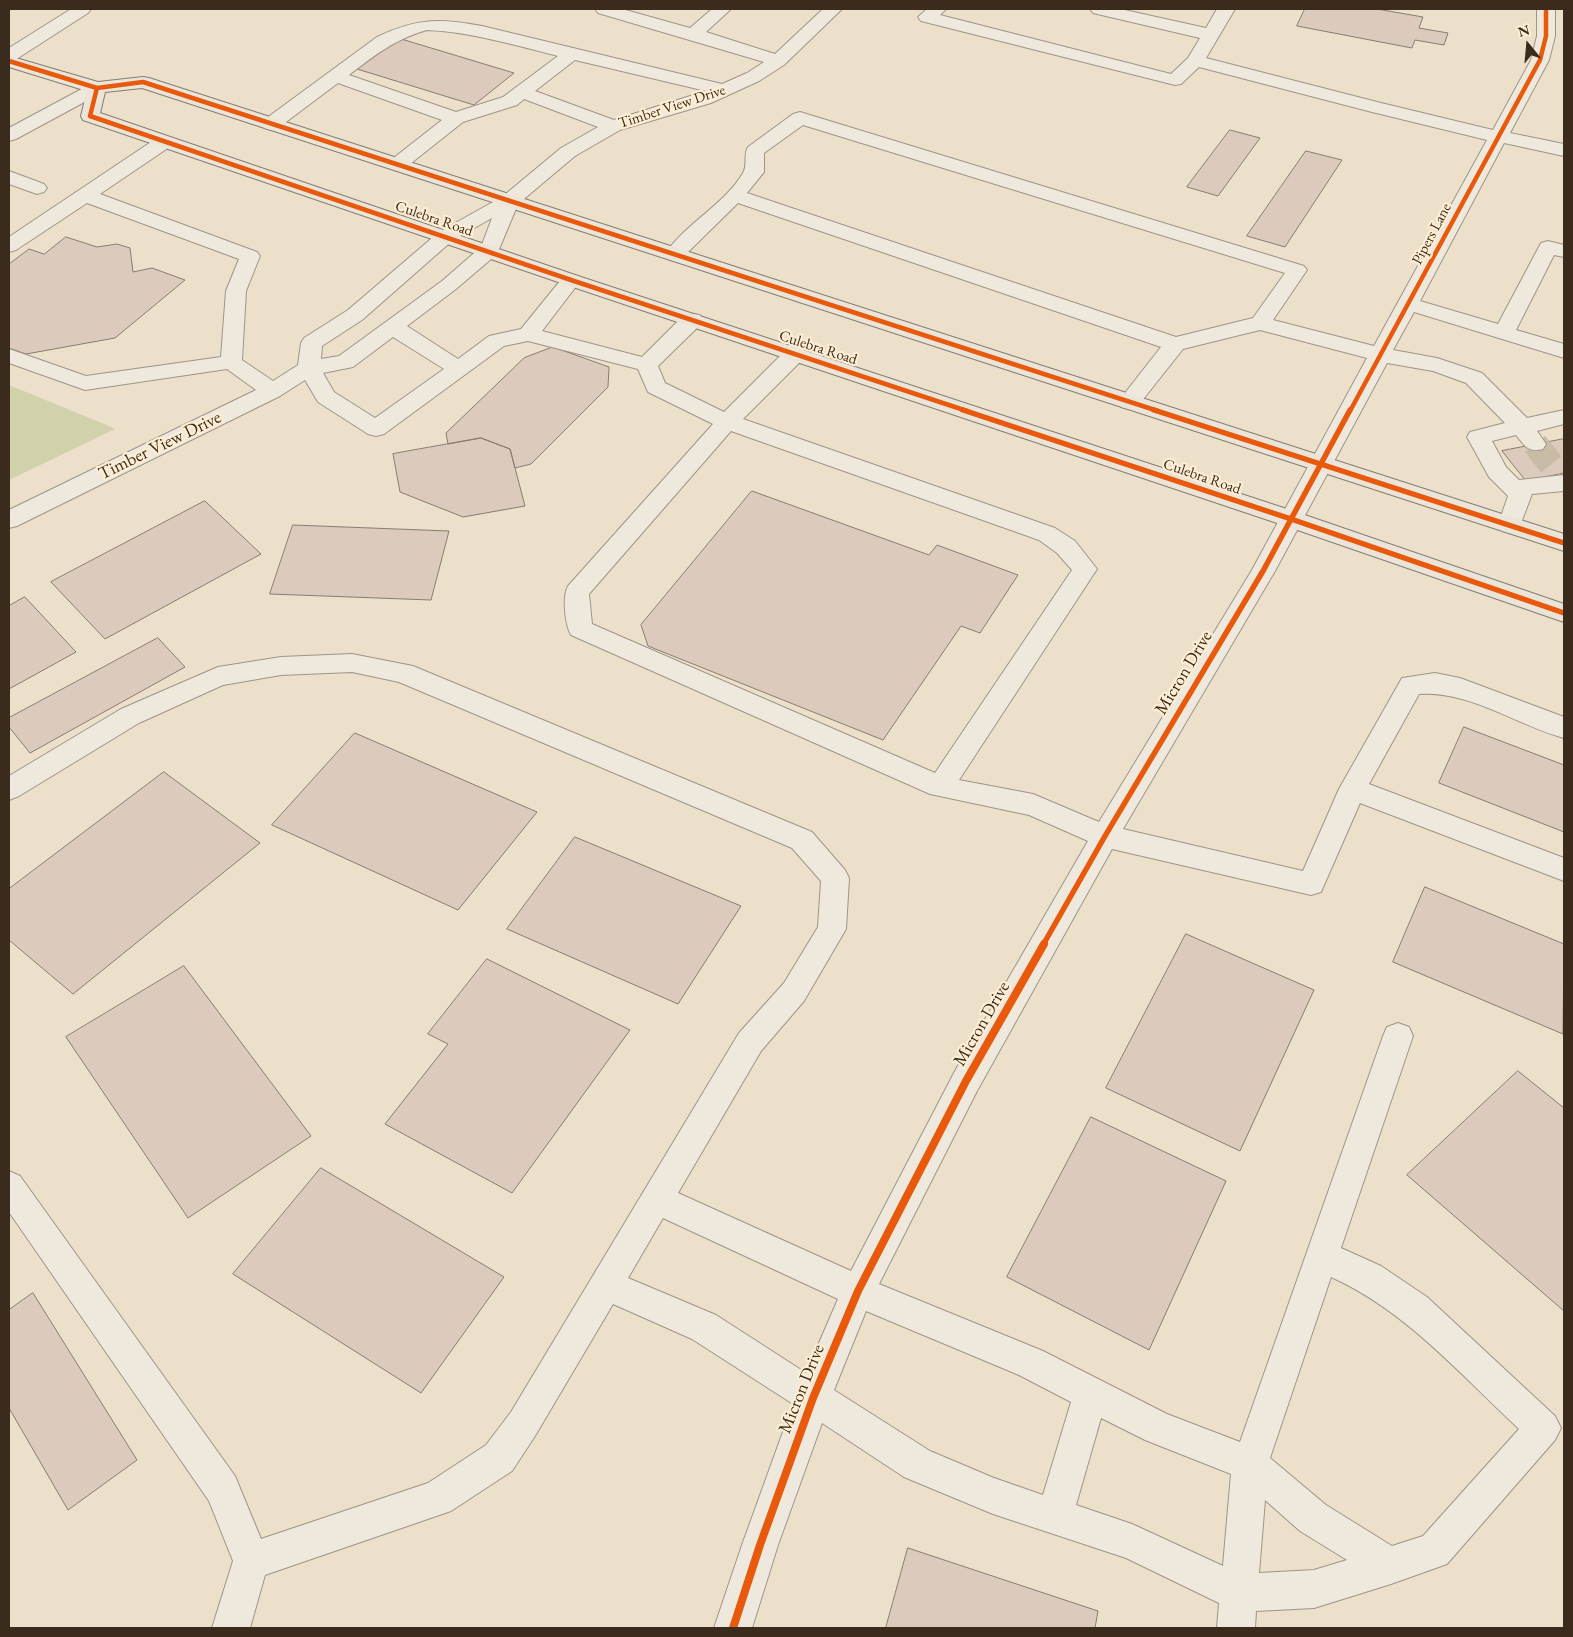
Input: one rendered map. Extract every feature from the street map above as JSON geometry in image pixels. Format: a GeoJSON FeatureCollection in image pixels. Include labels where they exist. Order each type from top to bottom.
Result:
{"type":"FeatureCollection","features":[{"type":"Feature","properties":{"kind":"main road"},"geometry":{"type":"LineString","coordinates":[[9,61],[97,88],[144,82],[1564,544]]}},
{"type":"Feature","properties":{"kind":"main road","name":"Culebra Road"},"geometry":{"type":"LineString","coordinates":[[97,88],[90,116],[1564,614]]}},
{"type":"Feature","properties":{"kind":"street"},"geometry":{"type":"LineString","coordinates":[[9,56],[82,9]]}},
{"type":"Feature","properties":{"kind":"street"},"geometry":{"type":"LineString","coordinates":[[604,9],[625,11],[778,61]]}},
{"type":"Feature","properties":{"kind":"street"},"geometry":{"type":"LineString","coordinates":[[693,34],[722,9]]}},
{"type":"Feature","properties":{"kind":"street","name":"Timber View Drive"},"geometry":{"type":"LineString","coordinates":[[309,368],[312,342],[355,315],[446,236],[509,201],[546,168],[568,152],[613,126],[704,99],[753,77],[778,61],[833,9]]}},
{"type":"Feature","properties":{"kind":"street"},"geometry":{"type":"LineString","coordinates":[[937,9],[927,17],[1176,80],[1195,61],[1226,9]]}},
{"type":"Feature","properties":{"kind":"street"},"geometry":{"type":"LineString","coordinates":[[1099,9],[1210,35]]}},
{"type":"Feature","properties":{"kind":"street","name":"Pipers Lane"},"geometry":{"type":"LineString","coordinates":[[1320,466],[1382,355],[1540,60],[1546,36],[1546,9]]}},
{"type":"Feature","properties":{"kind":"street"},"geometry":{"type":"LineString","coordinates":[[271,124],[383,41],[401,32],[426,25],[456,26],[482,31],[725,90]]}},
{"type":"Feature","properties":{"kind":"street"},"geometry":{"type":"LineString","coordinates":[[398,164],[456,118],[510,101],[572,54]]}},
{"type":"Feature","properties":{"kind":"street"},"geometry":{"type":"LineString","coordinates":[[1195,61],[1498,137],[1564,150]]}},
{"type":"Feature","properties":{"kind":"street"},"geometry":{"type":"LineString","coordinates":[[336,76],[456,118]]}},
{"type":"Feature","properties":{"kind":"street"},"geometry":{"type":"LineString","coordinates":[[9,135],[97,88]]}},
{"type":"Feature","properties":{"kind":"street"},"geometry":{"type":"LineString","coordinates":[[522,92],[613,126]]}},
{"type":"Feature","properties":{"kind":"street"},"geometry":{"type":"LineString","coordinates":[[675,254],[735,195],[754,172],[755,151],[800,118],[1298,270],[1260,323]]}},
{"type":"Feature","properties":{"kind":"street"},"geometry":{"type":"LineString","coordinates":[[9,246],[164,142]]}},
{"type":"Feature","properties":{"kind":"street"},"geometry":{"type":"LineString","coordinates":[[9,177],[37,188]]}},
{"type":"Feature","properties":{"kind":"street"},"geometry":{"type":"LineString","coordinates":[[85,195],[250,256],[236,291],[230,362]]}},
{"type":"Feature","properties":{"kind":"street"},"geometry":{"type":"LineString","coordinates":[[735,195],[1175,344],[1260,323],[1382,355],[1438,365],[1474,378],[1521,426],[1535,444]]}},
{"type":"Feature","properties":{"kind":"street","name":"Timber View Drive"},"geometry":{"type":"LineString","coordinates":[[9,520],[272,391],[309,368],[346,362],[449,285],[490,250],[509,201]]}},
{"type":"Feature","properties":{"kind":"street"},"geometry":{"type":"LineString","coordinates":[[1504,333],[1548,246],[1564,251]]}},
{"type":"Feature","properties":{"kind":"street"},"geometry":{"type":"LineString","coordinates":[[528,334],[571,280]]}},
{"type":"Feature","properties":{"kind":"street"},"geometry":{"type":"LineString","coordinates":[[1408,304],[1564,351]]}},
{"type":"Feature","properties":{"kind":"street"},"geometry":{"type":"LineString","coordinates":[[647,365],[692,320]]}},
{"type":"Feature","properties":{"kind":"street"},"geometry":{"type":"LineString","coordinates":[[394,327],[459,369]]}},
{"type":"Feature","properties":{"kind":"street"},"geometry":{"type":"LineString","coordinates":[[309,368],[326,397],[376,429],[497,341],[528,334],[647,365]]}},
{"type":"Feature","properties":{"kind":"street"},"geometry":{"type":"LineString","coordinates":[[1129,402],[1175,344]]}},
{"type":"Feature","properties":{"kind":"street"},"geometry":{"type":"LineString","coordinates":[[795,354],[727,422],[577,592],[580,629],[940,788],[1033,806],[1105,836],[1311,884],[1353,789],[1411,685],[1435,683],[1460,688],[1564,728]]}},
{"type":"Feature","properties":{"kind":"street"},"geometry":{"type":"LineString","coordinates":[[9,356],[85,383],[230,362],[272,391]]}},
{"type":"Feature","properties":{"kind":"street"},"geometry":{"type":"LineString","coordinates":[[647,365],[656,387],[727,422],[1047,534],[1066,548],[1085,569],[940,788]]}},
{"type":"Feature","properties":{"kind":"street"},"geometry":{"type":"LineString","coordinates":[[1510,526],[1520,494],[1497,472],[1478,437],[1564,417]]}},
{"type":"Feature","properties":{"kind":"street","name":"Micron Drive"},"geometry":{"type":"LineString","coordinates":[[733,1628],[760,1545],[813,1398],[858,1291],[966,1081],[1105,836],[1263,571],[1320,466]]}},
{"type":"Feature","properties":{"kind":"street"},"geometry":{"type":"LineString","coordinates":[[1514,488],[1563,479]]}},
{"type":"Feature","properties":{"kind":"street"},"geometry":{"type":"LineString","coordinates":[[9,789],[130,716],[218,676],[281,666],[352,663],[404,673],[802,840],[835,878],[832,929],[794,992],[750,1042],[658,1200],[523,1424],[499,1458],[438,1498],[251,1561]]}},
{"type":"Feature","properties":{"kind":"street"},"geometry":{"type":"LineString","coordinates":[[1353,789],[1564,870]]}},
{"type":"Feature","properties":{"kind":"street"},"geometry":{"type":"LineString","coordinates":[[1236,1628],[1250,1464],[1398,1036]]}},
{"type":"Feature","properties":{"kind":"street"},"geometry":{"type":"LineString","coordinates":[[9,1186],[222,1489],[251,1561],[231,1628]]}},
{"type":"Feature","properties":{"kind":"street"},"geometry":{"type":"LineString","coordinates":[[658,1200],[858,1291],[1031,1363],[1157,1428],[1250,1464],[1313,1518],[1391,1566]]}},
{"type":"Feature","properties":{"kind":"street"},"geometry":{"type":"LineString","coordinates":[[606,1285],[704,1327],[917,1464],[993,1496],[1132,1542],[1240,1593],[1314,1589],[1434,1551],[1543,1428],[1415,1308],[1369,1277],[1322,1256]]}},
{"type":"Feature","properties":{"kind":"street"},"geometry":{"type":"LineString","coordinates":[[1054,1516],[1091,1394]]}},
{"type":"Feature","properties":{"kind":"green space"},"geometry":{"type":"Polygon","coordinates":[[[9,385],[104,424],[115,429],[9,480],[9,385]]]}},
{"type":"Feature","properties":{"kind":"building"},"geometry":{"type":"Polygon","coordinates":[[[1305,9],[1377,9],[1423,17],[1419,28],[1448,33],[1444,45],[1415,40],[1412,48],[1297,26],[1305,9]]]}},
{"type":"Feature","properties":{"kind":"building"},"geometry":{"type":"Polygon","coordinates":[[[398,38],[514,73],[474,105],[357,69],[398,38]]]}},
{"type":"Feature","properties":{"kind":"building"},"geometry":{"type":"Polygon","coordinates":[[[1230,130],[1260,138],[1218,196],[1187,187],[1230,130]]]}},
{"type":"Feature","properties":{"kind":"building"},"geometry":{"type":"Polygon","coordinates":[[[1306,151],[1342,160],[1285,247],[1247,236],[1306,151]]]}},
{"type":"Feature","properties":{"kind":"building"},"geometry":{"type":"Polygon","coordinates":[[[66,237],[97,247],[117,244],[130,248],[133,272],[152,268],[185,280],[115,338],[26,354],[9,348],[9,264],[29,249],[44,254],[66,237]]]}},
{"type":"Feature","properties":{"kind":"building"},"geometry":{"type":"Polygon","coordinates":[[[553,347],[609,367],[608,387],[531,464],[515,468],[510,449],[481,438],[448,444],[446,433],[524,358],[553,347]]]}},
{"type":"Feature","properties":{"kind":"building"},"geometry":{"type":"Polygon","coordinates":[[[481,438],[510,449],[525,506],[463,517],[400,492],[393,454],[481,438]]]}},
{"type":"Feature","properties":{"kind":"building"},"geometry":{"type":"Polygon","coordinates":[[[1564,439],[1564,473],[1526,481],[1502,451],[1564,439]]]}},
{"type":"Feature","properties":{"kind":"building"},"geometry":{"type":"Polygon","coordinates":[[[752,491],[929,555],[937,545],[1018,575],[980,633],[961,626],[883,740],[648,646],[641,625],[752,491]]]}},
{"type":"Feature","properties":{"kind":"building"},"geometry":{"type":"Polygon","coordinates":[[[205,501],[261,554],[105,639],[51,582],[205,501]]]}},
{"type":"Feature","properties":{"kind":"building"},"geometry":{"type":"Polygon","coordinates":[[[293,525],[449,531],[431,600],[270,594],[293,525]]]}},
{"type":"Feature","properties":{"kind":"building"},"geometry":{"type":"Polygon","coordinates":[[[25,597],[76,652],[9,689],[9,606],[25,597]]]}},
{"type":"Feature","properties":{"kind":"building"},"geometry":{"type":"Polygon","coordinates":[[[158,638],[185,667],[30,753],[9,727],[9,718],[158,638]]]}},
{"type":"Feature","properties":{"kind":"building"},"geometry":{"type":"Polygon","coordinates":[[[1464,727],[1564,765],[1564,832],[1439,783],[1464,727]]]}},
{"type":"Feature","properties":{"kind":"building"},"geometry":{"type":"Polygon","coordinates":[[[355,733],[537,812],[458,910],[272,825],[355,733]]]}},
{"type":"Feature","properties":{"kind":"building"},"geometry":{"type":"Polygon","coordinates":[[[164,772],[260,843],[73,994],[9,940],[9,889],[164,772]]]}},
{"type":"Feature","properties":{"kind":"building"},"geometry":{"type":"Polygon","coordinates":[[[575,837],[741,906],[678,1004],[507,929],[575,837]]]}},
{"type":"Feature","properties":{"kind":"building"},"geometry":{"type":"Polygon","coordinates":[[[1425,887],[1564,944],[1563,1034],[1393,962],[1425,887]]]}},
{"type":"Feature","properties":{"kind":"building"},"geometry":{"type":"Polygon","coordinates":[[[1186,934],[1314,990],[1240,1151],[1106,1088],[1186,934]]]}},
{"type":"Feature","properties":{"kind":"building"},"geometry":{"type":"Polygon","coordinates":[[[487,959],[630,1030],[512,1193],[385,1124],[448,1044],[428,1034],[487,959]]]}},
{"type":"Feature","properties":{"kind":"building"},"geometry":{"type":"Polygon","coordinates":[[[184,966],[311,1136],[188,1218],[66,1037],[184,966]]]}},
{"type":"Feature","properties":{"kind":"building"},"geometry":{"type":"Polygon","coordinates":[[[1518,1071],[1564,1108],[1564,1311],[1407,1175],[1518,1071]]]}},
{"type":"Feature","properties":{"kind":"building"},"geometry":{"type":"Polygon","coordinates":[[[1091,1117],[1226,1181],[1149,1350],[1007,1277],[1091,1117]]]}},
{"type":"Feature","properties":{"kind":"building"},"geometry":{"type":"Polygon","coordinates":[[[321,1168],[504,1277],[421,1393],[233,1274],[321,1168]]]}},
{"type":"Feature","properties":{"kind":"building"},"geometry":{"type":"Polygon","coordinates":[[[33,1293],[137,1460],[68,1510],[9,1408],[9,1310],[33,1293]]]}},
{"type":"Feature","properties":{"kind":"building"},"geometry":{"type":"Polygon","coordinates":[[[908,1548],[1098,1611],[1095,1628],[886,1628],[908,1548]]]}},
{"type":"Feature","properties":{"kind":"tunnel"},"geometry":{"type":"LineString","coordinates":[[1535,444],[1559,474]]}},
{"type":"Feature","properties":{"kind":"cycle path"},"geometry":{"type":"LineString","coordinates":[[733,1628],[760,1545],[813,1398],[858,1291],[966,1081],[1105,836],[1263,571],[1540,60],[1546,36],[1546,9]]}},
{"type":"Feature","properties":{"kind":"cycle path"},"geometry":{"type":"LineString","coordinates":[[9,61],[97,88],[143,82],[1564,543]]}},
{"type":"Feature","properties":{"kind":"cycle path"},"geometry":{"type":"LineString","coordinates":[[97,88],[90,116],[571,280],[1291,519],[1564,613]]}}]}
